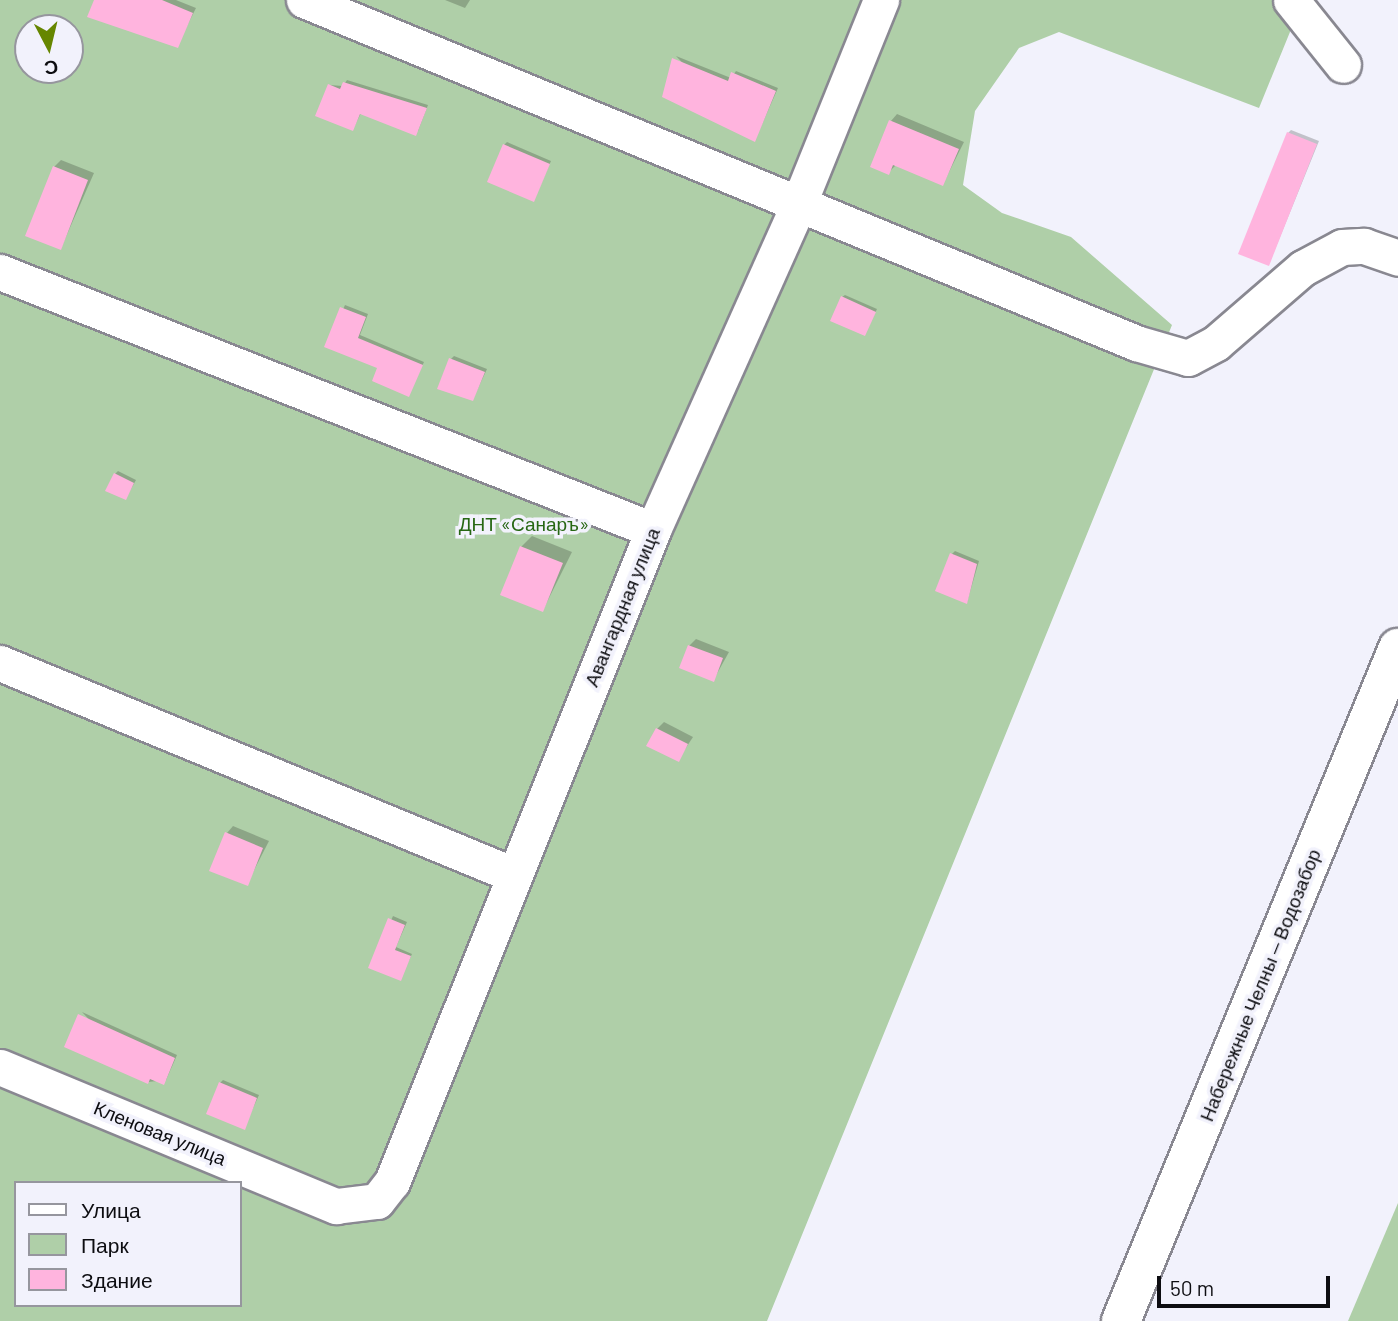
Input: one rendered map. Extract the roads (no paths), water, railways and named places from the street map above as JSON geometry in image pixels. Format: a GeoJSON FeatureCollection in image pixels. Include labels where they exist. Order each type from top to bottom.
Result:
{"type":"FeatureCollection","features":[{"type":"Feature","properties":{"kind":"main road","name":"Набережные Челны — Водозабор"},"geometry":{"type":"LineString","coordinates":[[1121,1321],[1398,648]]}},
{"type":"Feature","properties":{"kind":"street"},"geometry":{"type":"LineString","coordinates":[[304,0],[1136,343],[1188,358],[1216,343],[1303,268],[1342,247],[1364,246],[1398,258]]}},
{"type":"Feature","properties":{"kind":"street","name":"Авангардная улица"},"geometry":{"type":"LineString","coordinates":[[361,1208],[377,1201],[392,1182],[653,530],[799,203],[881,0]]}},
{"type":"Feature","properties":{"kind":"street"},"geometry":{"type":"LineString","coordinates":[[1291,0],[1343,65]]}},
{"type":"Feature","properties":{"kind":"street"},"geometry":{"type":"LineString","coordinates":[[0,272],[653,530]]}},
{"type":"Feature","properties":{"kind":"street"},"geometry":{"type":"LineString","coordinates":[[0,663],[514,875]]}},
{"type":"Feature","properties":{"kind":"street","name":"Кленовая улица"},"geometry":{"type":"LineString","coordinates":[[0,1067],[337,1206],[361,1208]]}},
{"type":"Feature","properties":{"kind":"park label","name":"ДНТ «Санаръ»"},"geometry":{"type":"Point","coordinates":[524,524]}}]}
